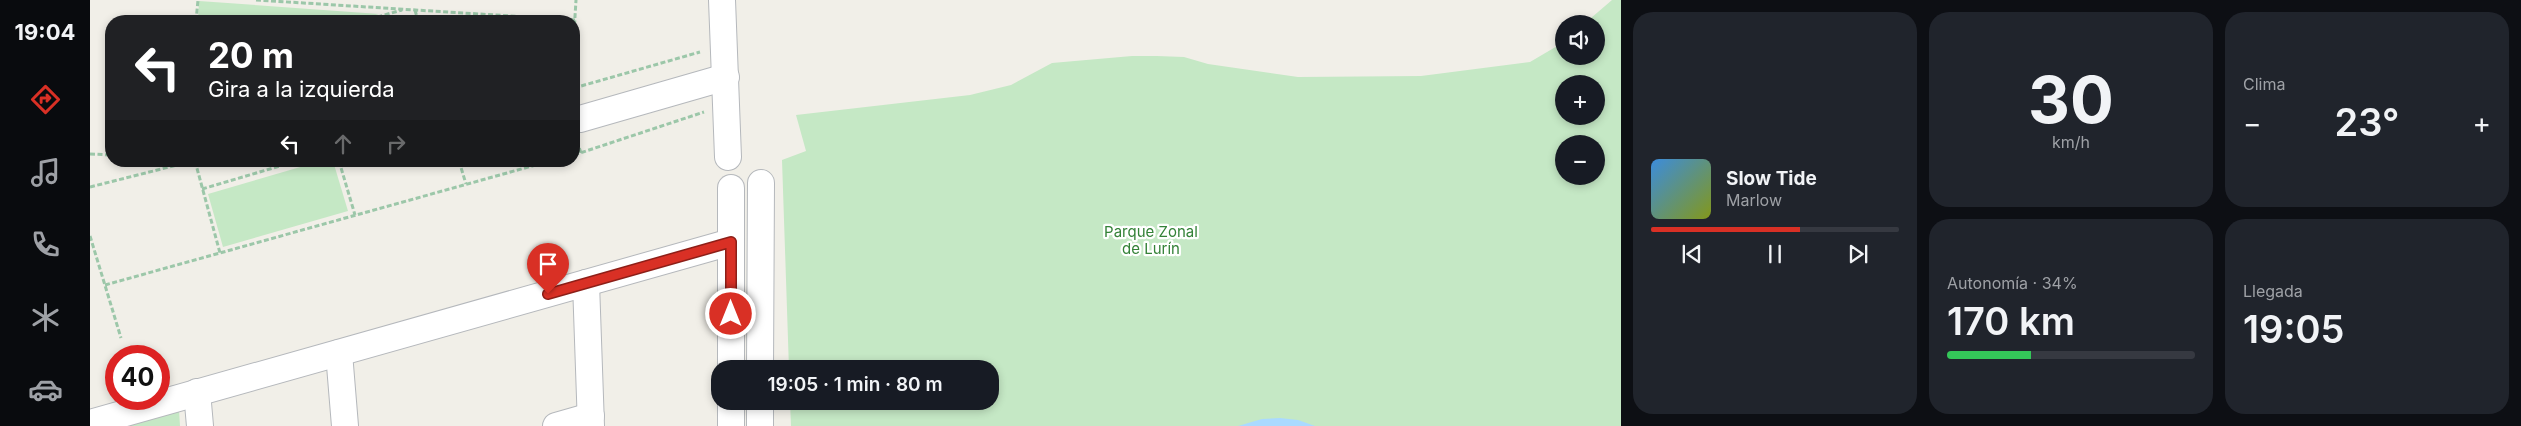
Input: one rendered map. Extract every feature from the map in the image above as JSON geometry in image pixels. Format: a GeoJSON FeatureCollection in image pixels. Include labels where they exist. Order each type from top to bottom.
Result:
{"type":"FeatureCollection","features":[{"type":"Feature","properties":{"kind":"street"},"geometry":{"type":"LineString","coordinates":[[722,0],[728,157]]}},
{"type":"Feature","properties":{"kind":"street"},"geometry":{"type":"LineString","coordinates":[[580,119],[726,77]]}},
{"type":"Feature","properties":{"kind":"street"},"geometry":{"type":"LineString","coordinates":[[760,183],[760,360]]}},
{"type":"Feature","properties":{"kind":"street"},"geometry":{"type":"LineString","coordinates":[[731,188],[731,360]]}},
{"type":"Feature","properties":{"kind":"street"},"geometry":{"type":"LineString","coordinates":[[90,422],[731,242]]}},
{"type":"Feature","properties":{"kind":"street"},"geometry":{"type":"LineString","coordinates":[[556,426],[591,421],[586,283]]}},
{"type":"Feature","properties":{"kind":"street"},"geometry":{"type":"LineString","coordinates":[[339,353],[345,426]]}},
{"type":"Feature","properties":{"kind":"street"},"geometry":{"type":"LineString","coordinates":[[197,392],[200,426]]}},
{"type":"Feature","properties":{"kind":"street"},"geometry":{"type":"LineString","coordinates":[[731,410],[732,426]]}},
{"type":"Feature","properties":{"kind":"street"},"geometry":{"type":"LineString","coordinates":[[760,410],[760,426]]}},
{"type":"Feature","properties":{"kind":"path"},"geometry":{"type":"LineString","coordinates":[[197,15],[198,0]]}},
{"type":"Feature","properties":{"kind":"path"},"geometry":{"type":"LineString","coordinates":[[256,0],[484,15]]}},
{"type":"Feature","properties":{"kind":"path"},"geometry":{"type":"LineString","coordinates":[[332,5],[333,0]]}},
{"type":"Feature","properties":{"kind":"path"},"geometry":{"type":"LineString","coordinates":[[575,15],[576,0]]}},
{"type":"Feature","properties":{"kind":"path"},"geometry":{"type":"LineString","coordinates":[[384,15],[405,9]]}},
{"type":"Feature","properties":{"kind":"path"},"geometry":{"type":"LineString","coordinates":[[415,10],[416,15]]}},
{"type":"Feature","properties":{"kind":"path"},"geometry":{"type":"LineString","coordinates":[[580,86],[706,50]]}},
{"type":"Feature","properties":{"kind":"path"},"geometry":{"type":"LineString","coordinates":[[580,153],[708,111]]}},
{"type":"Feature","properties":{"kind":"path"},"geometry":{"type":"LineString","coordinates":[[90,154],[105,155]]}},
{"type":"Feature","properties":{"kind":"path"},"geometry":{"type":"LineString","coordinates":[[90,188],[171,167]]}},
{"type":"Feature","properties":{"kind":"path"},"geometry":{"type":"LineString","coordinates":[[196,167],[220,253]]}},
{"type":"Feature","properties":{"kind":"path"},"geometry":{"type":"LineString","coordinates":[[202,189],[277,167]]}},
{"type":"Feature","properties":{"kind":"path"},"geometry":{"type":"LineString","coordinates":[[341,167],[355,215]]}},
{"type":"Feature","properties":{"kind":"path"},"geometry":{"type":"LineString","coordinates":[[461,167],[466,184]]}},
{"type":"Feature","properties":{"kind":"path"},"geometry":{"type":"LineString","coordinates":[[105,285],[528,167]]}},
{"type":"Feature","properties":{"kind":"path"},"geometry":{"type":"LineString","coordinates":[[90,236],[122,338]]}},
{"type":"Feature","properties":{"kind":"green space","name":"Parque Zonal de Lurín"},"geometry":{"type":"Polygon","coordinates":[[[1612,0],[1621,0],[1621,426],[791,426],[790,410],[999,410],[999,360],[789,360],[782,160],[806,151],[796,115],[970,95],[1011,85],[1052,63],[1132,56],[1184,57],[1208,64],[1298,77],[1421,76],[1530,62],[1555,47],[1555,65],[1605,65],[1605,15],[1594,15],[1612,0]]]}},
{"type":"Feature","properties":{"kind":"green space"},"geometry":{"type":"Polygon","coordinates":[[[199,1],[379,14],[375,15],[198,15],[199,1]]]}},
{"type":"Feature","properties":{"kind":"green space"},"geometry":{"type":"Polygon","coordinates":[[[300,167],[335,167],[348,211],[223,247],[208,194],[300,167]]]}},
{"type":"Feature","properties":{"kind":"green space"},"geometry":{"type":"Polygon","coordinates":[[[179,410],[180,426],[121,426],[179,410]]]}},
{"type":"Feature","properties":{"kind":"water"},"geometry":{"type":"Polygon","coordinates":[[[1262,419],[1298,420],[1315,426],[1238,426],[1262,419]]]}},
{"type":"Feature","properties":{"kind":"route"},"geometry":{"type":"LineString","coordinates":[[548,294],[731,242],[731,314]]}}]}
